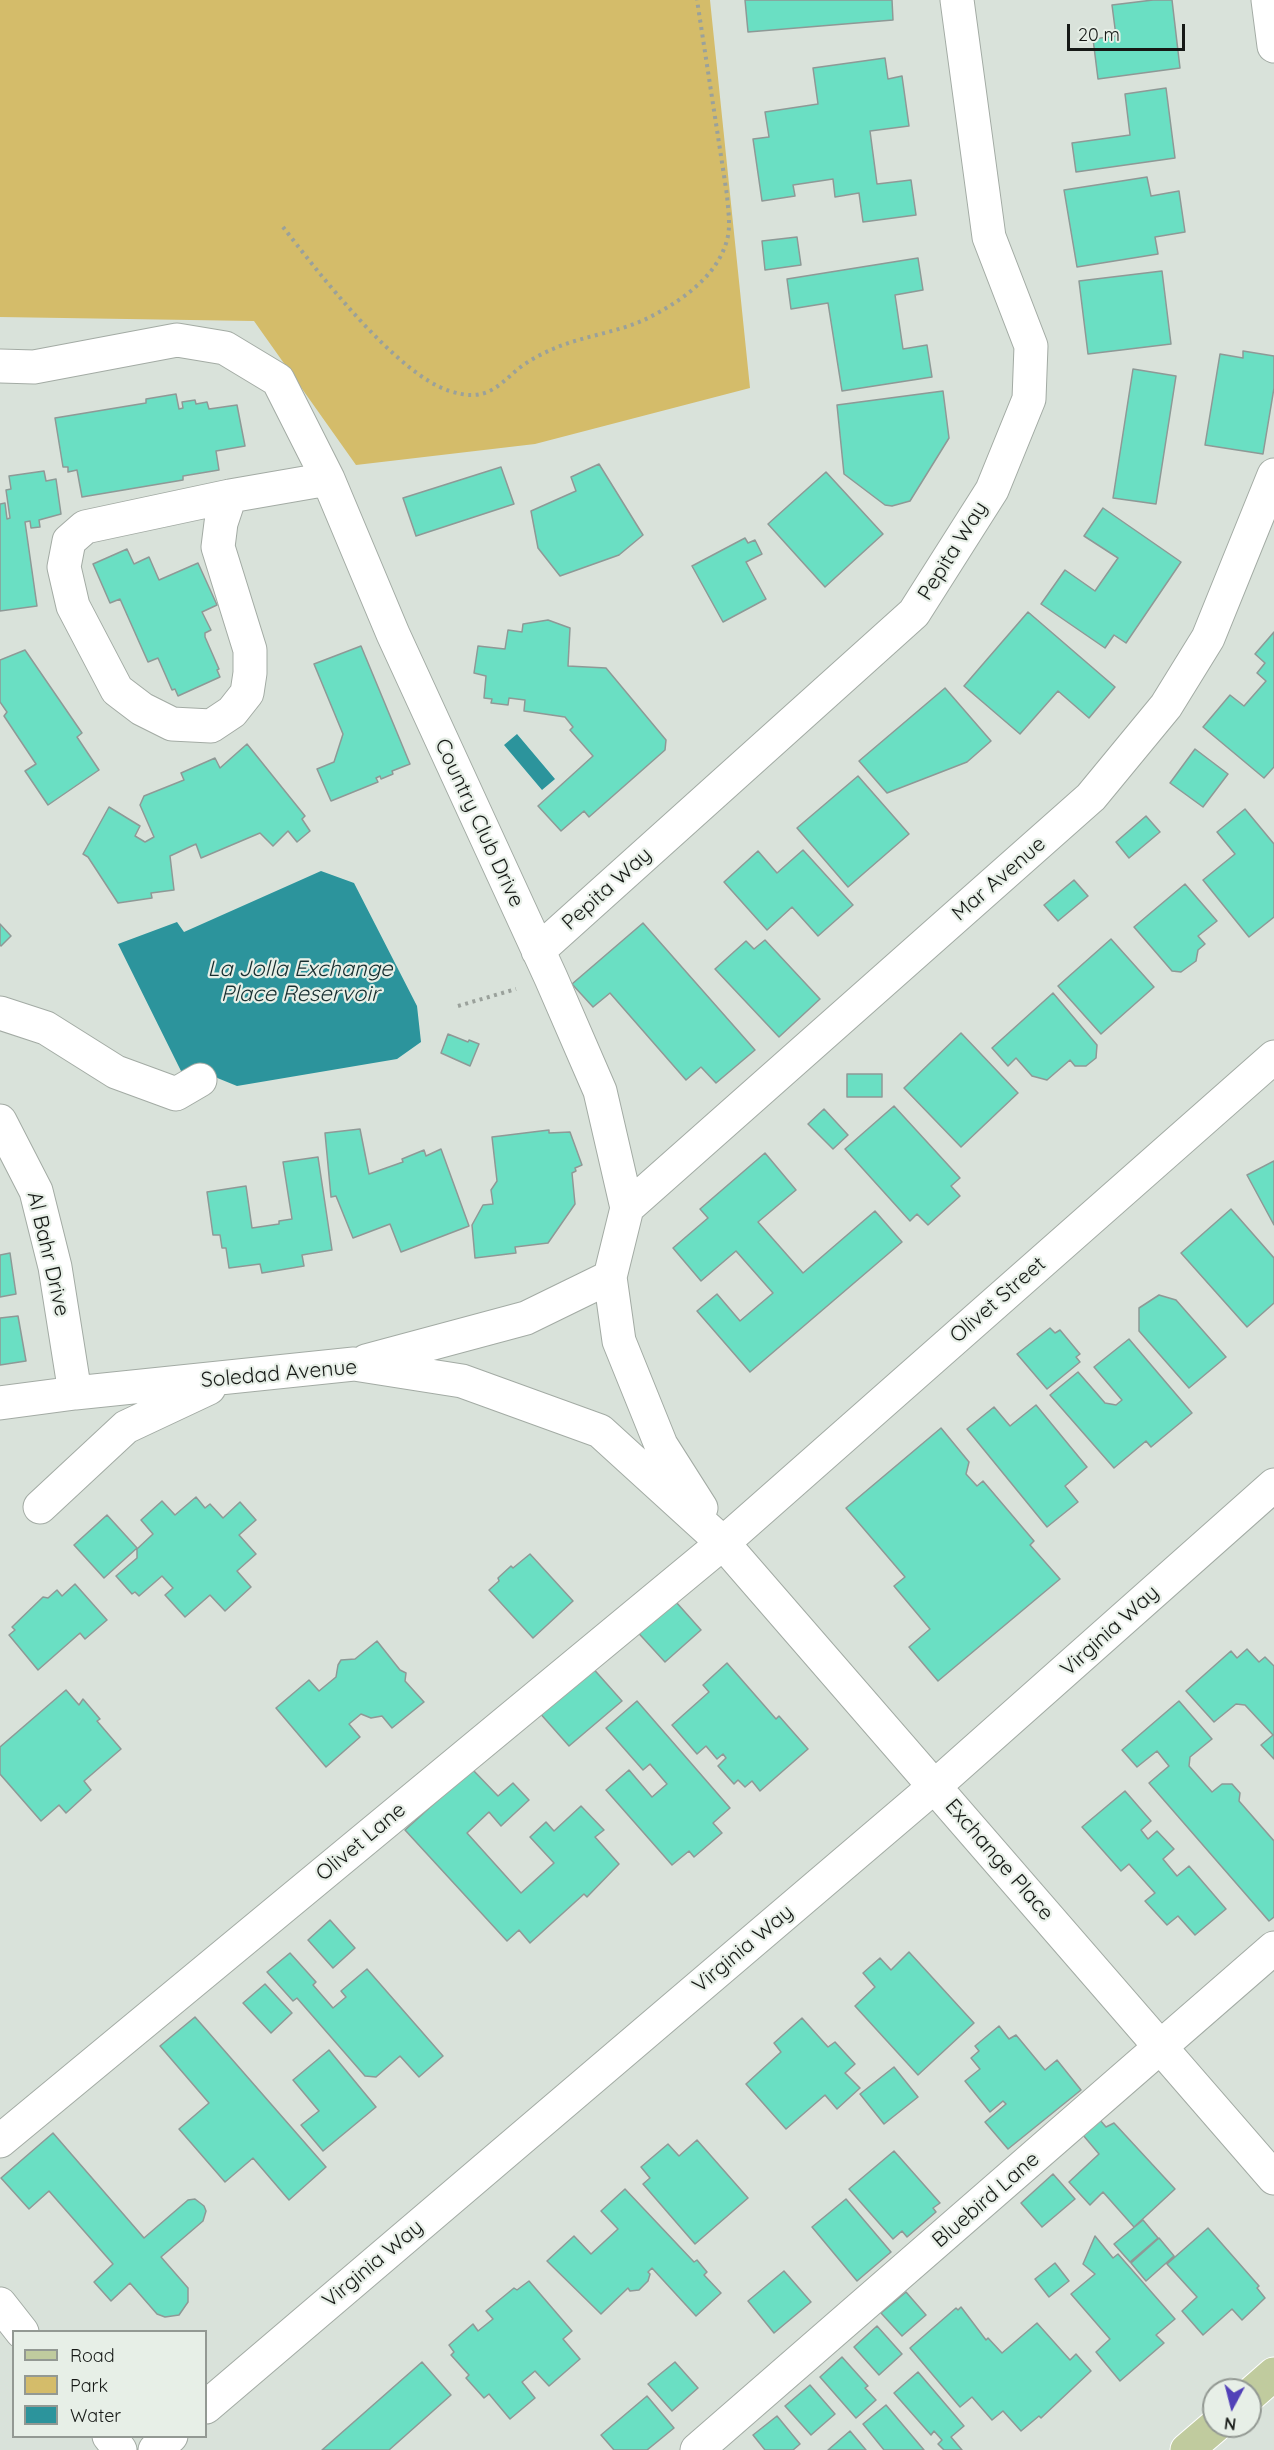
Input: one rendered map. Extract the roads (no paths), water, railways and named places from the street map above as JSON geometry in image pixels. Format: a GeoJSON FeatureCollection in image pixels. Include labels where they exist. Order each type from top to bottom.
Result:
{"type":"FeatureCollection","features":[{"type":"Feature","properties":{"kind":"main road"},"geometry":{"type":"LineString","coordinates":[[1262,2384],[1274,2374]]}},
{"type":"Feature","properties":{"kind":"main road"},"geometry":{"type":"LineString","coordinates":[[1187,2450],[1202,2437]]}},
{"type":"Feature","properties":{"kind":"street","name":"Pepita Way"},"geometry":{"type":"LineString","coordinates":[[544,965],[914,613],[992,490],[1029,399],[1031,346],[989,237],[957,0]]}},
{"type":"Feature","properties":{"kind":"street"},"geometry":{"type":"LineString","coordinates":[[1268,0],[1274,46]]}},
{"type":"Feature","properties":{"kind":"street","name":"Country Club Drive"},"geometry":{"type":"LineString","coordinates":[[0,366],[34,367],[177,340],[225,348],[278,380],[328,479],[393,634],[600,1091],[627,1208],[610,1277],[619,1341],[661,1445],[723,1543]]}},
{"type":"Feature","properties":{"kind":"street","name":"Mar Avenue"},"geometry":{"type":"LineString","coordinates":[[627,1208],[1091,797],[1166,706],[1208,638],[1274,475]]}},
{"type":"Feature","properties":{"kind":"street"},"geometry":{"type":"LineString","coordinates":[[230,496],[221,523],[218,547],[250,651],[247,693],[232,712],[211,726],[172,724],[142,709],[117,690],[73,606],[64,567],[69,542],[85,527],[230,496],[328,479]]}},
{"type":"Feature","properties":{"kind":"street"},"geometry":{"type":"LineString","coordinates":[[0,1013],[46,1028],[116,1072],[176,1094],[200,1080]]}},
{"type":"Feature","properties":{"kind":"street","name":"Olivet Street"},"geometry":{"type":"LineString","coordinates":[[723,1543],[1274,1057]]}},
{"type":"Feature","properties":{"kind":"street","name":"Al Bahr Drive"},"geometry":{"type":"LineString","coordinates":[[0,1121],[36,1191],[56,1267],[75,1393]]}},
{"type":"Feature","properties":{"kind":"street"},"geometry":{"type":"LineString","coordinates":[[354,1364],[526,1317],[610,1277]]}},
{"type":"Feature","properties":{"kind":"street","name":"Soledad Avenue"},"geometry":{"type":"LineString","coordinates":[[0,1403],[354,1364],[462,1381],[600,1431],[723,1543]]}},
{"type":"Feature","properties":{"kind":"street"},"geometry":{"type":"LineString","coordinates":[[40,1508],[126,1427],[229,1378]]}},
{"type":"Feature","properties":{"kind":"street","name":"Virginia Way"},"geometry":{"type":"LineString","coordinates":[[207,2406],[935,1786],[1274,1485]]}},
{"type":"Feature","properties":{"kind":"street","name":"Exchange Place"},"geometry":{"type":"LineString","coordinates":[[723,1543],[1274,2178]]}},
{"type":"Feature","properties":{"kind":"street","name":"Olivet Lane"},"geometry":{"type":"LineString","coordinates":[[0,2141],[723,1543]]}},
{"type":"Feature","properties":{"kind":"street","name":"Bluebird Lane"},"geometry":{"type":"LineString","coordinates":[[697,2450],[1274,1948]]}},
{"type":"Feature","properties":{"kind":"street"},"geometry":{"type":"LineString","coordinates":[[0,2304],[21,2330]]}},
{"type":"Feature","properties":{"kind":"street"},"geometry":{"type":"LineString","coordinates":[[111,2438],[120,2450]]}},
{"type":"Feature","properties":{"kind":"street"},"geometry":{"type":"LineString","coordinates":[[155,2450],[169,2438]]}},
{"type":"Feature","properties":{"kind":"water"},"geometry":{"type":"Polygon","coordinates":[[[517,734],[555,779],[542,790],[504,745],[517,734]]]}},
{"type":"Feature","properties":{"kind":"water","name":"La Jolla Exchange Place Reservoir"},"geometry":{"type":"Polygon","coordinates":[[[321,871],[354,883],[417,1006],[421,1042],[397,1059],[237,1086],[210,1075],[181,1071],[118,944],[177,922],[184,932],[321,871]]]}}]}
